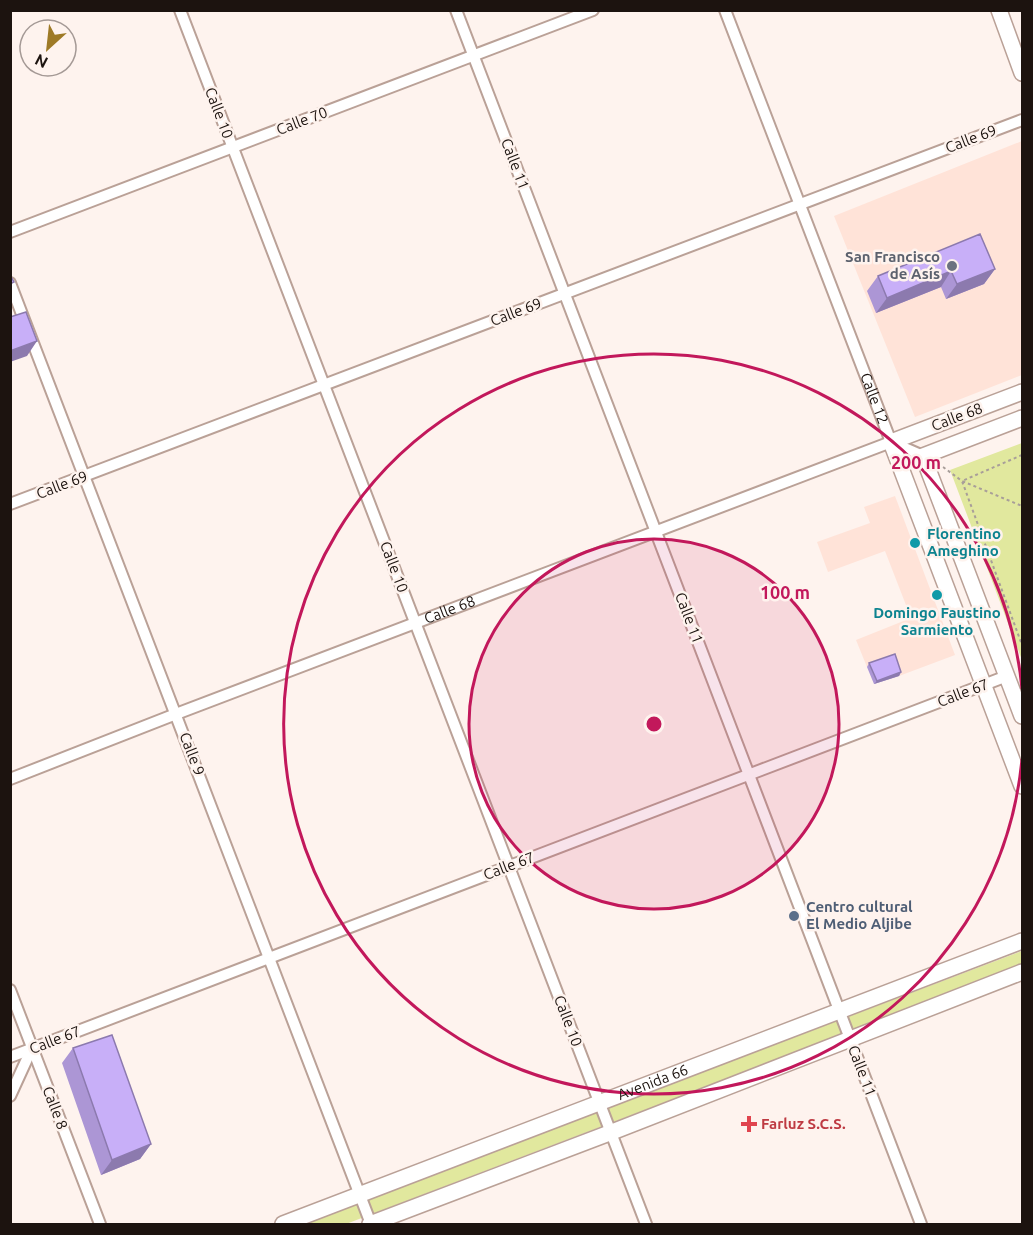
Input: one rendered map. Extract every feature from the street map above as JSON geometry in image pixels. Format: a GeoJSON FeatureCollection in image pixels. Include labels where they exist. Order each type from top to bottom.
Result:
{"type":"FeatureCollection","features":[{"type":"Feature","properties":{"kind":"main road"},"geometry":{"type":"LineString","coordinates":[[999,10],[1023,73]]}},
{"type":"Feature","properties":{"kind":"main road","name":"Calle 68"},"geometry":{"type":"LineString","coordinates":[[891,442],[1023,392]]}},
{"type":"Feature","properties":{"kind":"main road","name":"Calle 68"},"geometry":{"type":"LineString","coordinates":[[923,456],[1023,418]]}},
{"type":"Feature","properties":{"kind":"main road","name":"Calle 12"},"geometry":{"type":"LineString","coordinates":[[891,442],[1023,786]]}},
{"type":"Feature","properties":{"kind":"main road"},"geometry":{"type":"LineString","coordinates":[[923,456],[1023,716]]}},
{"type":"Feature","properties":{"kind":"main road","name":"Avenida 66"},"geometry":{"type":"LineString","coordinates":[[283,1224],[1023,941]]}},
{"type":"Feature","properties":{"kind":"main road"},"geometry":{"type":"LineString","coordinates":[[370,1224],[1023,972]]}},
{"type":"Feature","properties":{"kind":"street","name":"Calle 10"},"geometry":{"type":"LineString","coordinates":[[180,10],[646,1224]]}},
{"type":"Feature","properties":{"kind":"street","name":"Calle 11"},"geometry":{"type":"LineString","coordinates":[[456,10],[921,1224]]}},
{"type":"Feature","properties":{"kind":"street","name":"Calle 70"},"geometry":{"type":"LineString","coordinates":[[10,232],[593,10]]}},
{"type":"Feature","properties":{"kind":"street","name":"Calle 12"},"geometry":{"type":"LineString","coordinates":[[724,10],[891,442]]}},
{"type":"Feature","properties":{"kind":"street","name":"Calle 69"},"geometry":{"type":"LineString","coordinates":[[10,504],[1023,120]]}},
{"type":"Feature","properties":{"kind":"street","name":"Calle 9"},"geometry":{"type":"LineString","coordinates":[[10,284],[270,957],[370,1224]]}},
{"type":"Feature","properties":{"kind":"street"},"geometry":{"type":"LineString","coordinates":[[891,442],[923,456]]}},
{"type":"Feature","properties":{"kind":"street","name":"Calle 68"},"geometry":{"type":"LineString","coordinates":[[10,779],[891,442]]}},
{"type":"Feature","properties":{"kind":"street","name":"Calle 67"},"geometry":{"type":"LineString","coordinates":[[10,1057],[1007,675]]}},
{"type":"Feature","properties":{"kind":"street","name":"Calle 8"},"geometry":{"type":"LineString","coordinates":[[10,990],[100,1224]]}},
{"type":"Feature","properties":{"kind":"street"},"geometry":{"type":"LineString","coordinates":[[10,1096],[32,1048]]}},
{"type":"Feature","properties":{"kind":"path"},"geometry":{"type":"LineString","coordinates":[[962,481],[1023,455]]}},
{"type":"Feature","properties":{"kind":"path"},"geometry":{"type":"LineString","coordinates":[[943,467],[962,481],[1023,506]]}},
{"type":"Feature","properties":{"kind":"path"},"geometry":{"type":"LineString","coordinates":[[962,481],[1023,645]]}},
{"type":"Feature","properties":{"kind":"shaded area"},"geometry":{"type":"Polygon","coordinates":[[[1022,141],[1022,375],[915,417],[834,216],[1022,141]]]}},
{"type":"Feature","properties":{"kind":"shaded area"},"geometry":{"type":"Polygon","coordinates":[[[895,496],[955,655],[899,676],[892,658],[867,667],[856,640],[911,618],[885,551],[828,572],[817,542],[870,523],[864,507],[895,496]]]}},
{"type":"Feature","properties":{"kind":"green space"},"geometry":{"type":"Polygon","coordinates":[[[1022,443],[1022,660],[950,470],[1022,443]]]}},
{"type":"Feature","properties":{"kind":"green space"},"geometry":{"type":"Polygon","coordinates":[[[1022,951],[1022,966],[346,1224],[299,1224],[1022,951]]]}},
{"type":"Feature","properties":{"kind":"building"},"geometry":{"type":"Polygon","coordinates":[[[980,234],[995,269],[957,284],[951,271],[887,298],[878,276],[980,234]]]}},
{"type":"Feature","properties":{"kind":"building"},"geometry":{"type":"Polygon","coordinates":[[[26,312],[37,341],[10,351],[10,317],[26,312]]]}},
{"type":"Feature","properties":{"kind":"building"},"geometry":{"type":"Polygon","coordinates":[[[895,654],[901,672],[877,681],[869,663],[895,654]]]}},
{"type":"Feature","properties":{"kind":"building"},"geometry":{"type":"Polygon","coordinates":[[[112,1035],[151,1144],[112,1160],[73,1048],[112,1035]]]}},
{"type":"Feature","properties":{"kind":"place","name":"San Francisco de Asís"},"geometry":{"type":"Point","coordinates":[952,266]}},
{"type":"Feature","properties":{"kind":"place","name":"Florentino Ameghino"},"geometry":{"type":"Point","coordinates":[915,543]}},
{"type":"Feature","properties":{"kind":"place","name":"Domingo Faustino Sarmiento"},"geometry":{"type":"Point","coordinates":[937,595]}},
{"type":"Feature","properties":{"kind":"place","name":"Centro cultural El Medio Aljibe"},"geometry":{"type":"Point","coordinates":[794,916]}},
{"type":"Feature","properties":{"kind":"place","name":"Farluz S.C.S."},"geometry":{"type":"Point","coordinates":[749,1124]}}]}
